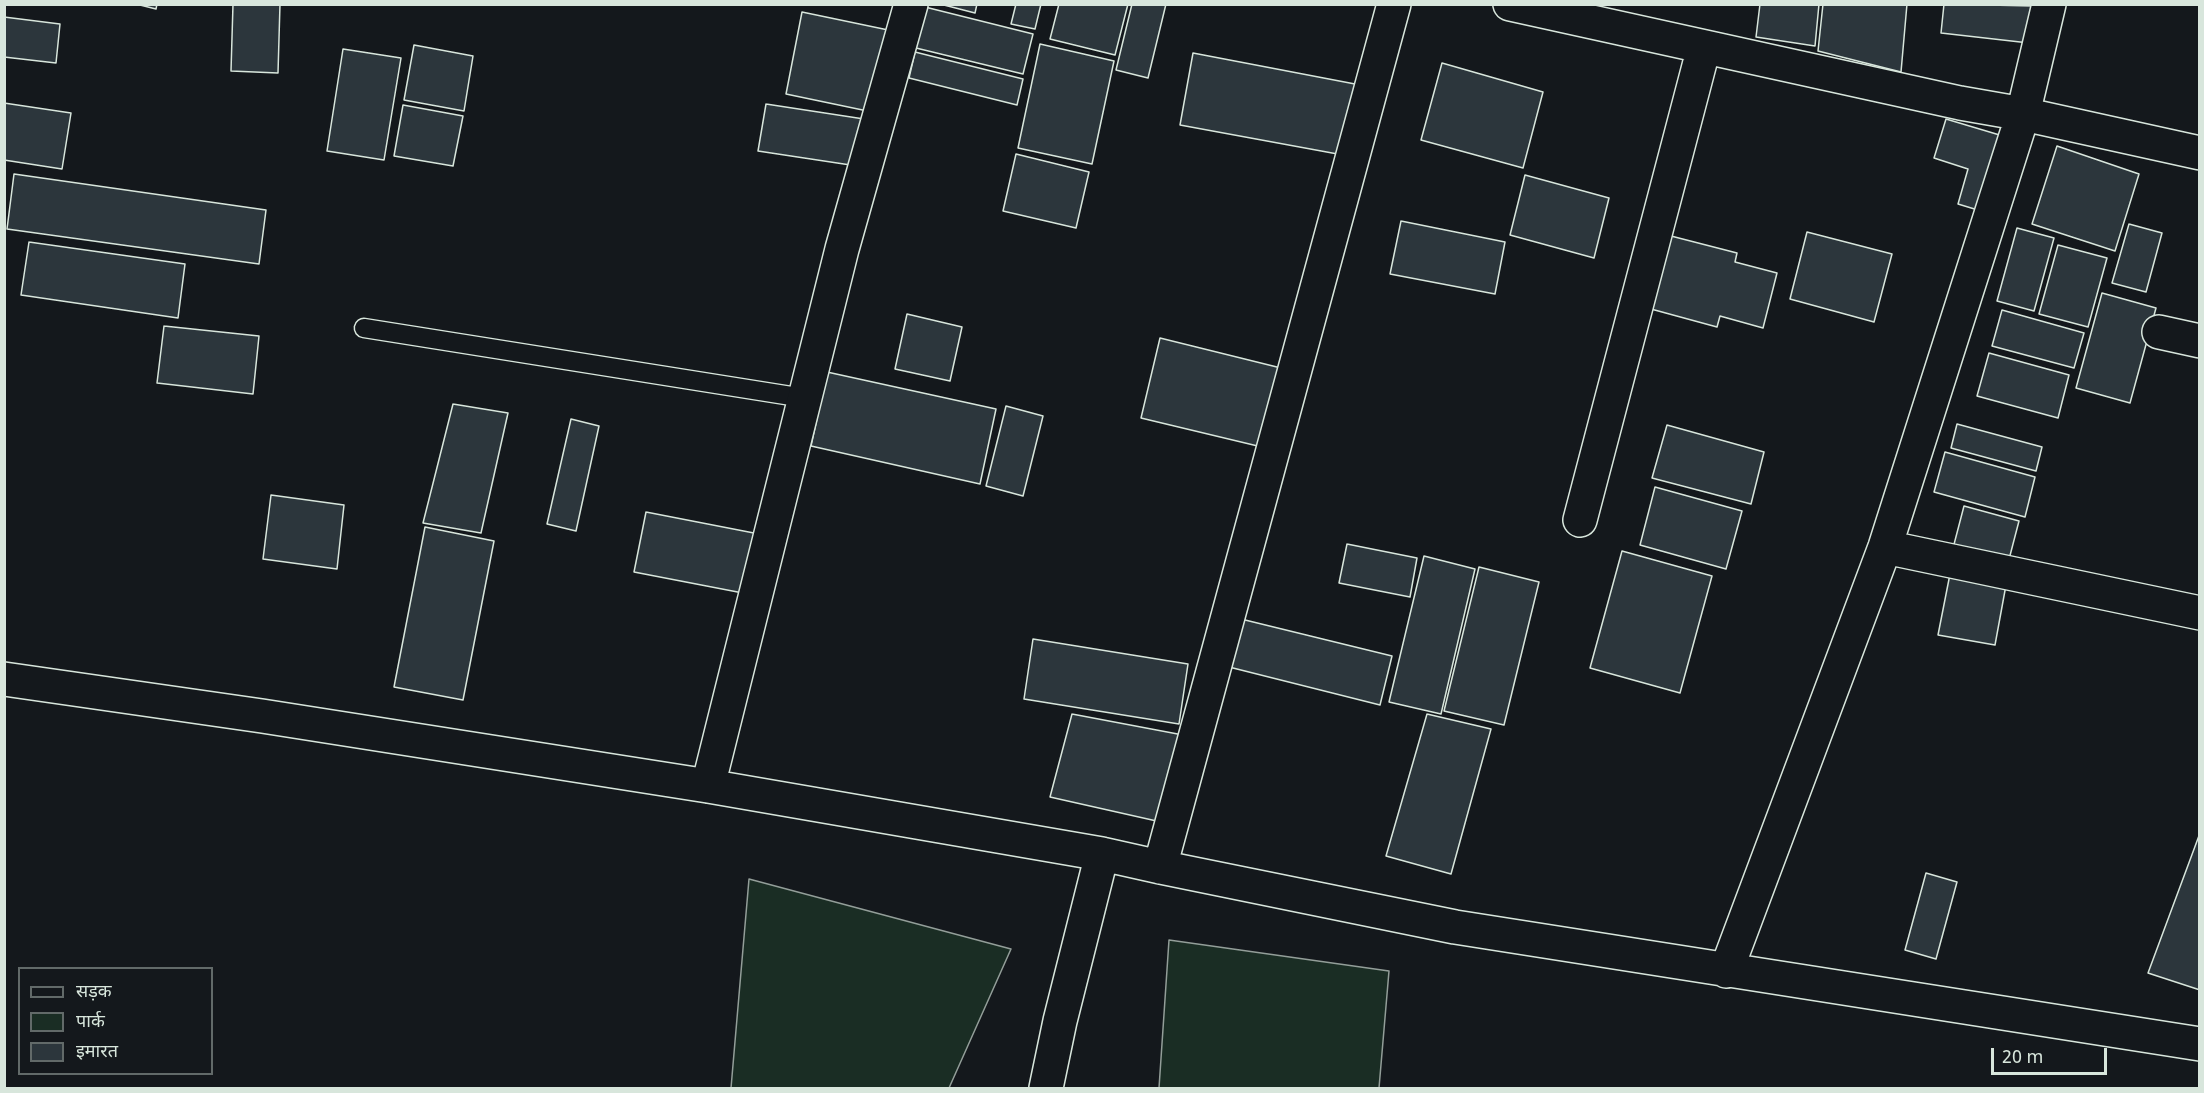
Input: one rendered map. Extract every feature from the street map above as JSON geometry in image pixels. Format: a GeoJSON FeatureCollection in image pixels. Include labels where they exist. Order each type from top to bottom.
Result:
{"type":"FeatureCollection","features":[{"type":"Feature","properties":{"kind":"street"},"geometry":{"type":"LineString","coordinates":[[708,786],[842,249],[911,4]]}},
{"type":"Feature","properties":{"kind":"street"},"geometry":{"type":"LineString","coordinates":[[1160,867],[1394,4]]}},
{"type":"Feature","properties":{"kind":"street"},"geometry":{"type":"LineString","coordinates":[[1726,971],[1885,547],[2023,114],[2049,4]]}},
{"type":"Feature","properties":{"kind":"street"},"geometry":{"type":"LineString","coordinates":[[1530,6],[1960,104],[2023,114],[2199,153]]}},
{"type":"Feature","properties":{"kind":"street"},"geometry":{"type":"LineString","coordinates":[[1580,520],[1704,47]]}},
{"type":"Feature","properties":{"kind":"street"},"geometry":{"type":"LineString","coordinates":[[2158,332],[2199,342]]}},
{"type":"Feature","properties":{"kind":"street"},"geometry":{"type":"LineString","coordinates":[[1885,547],[2199,613]]}},
{"type":"Feature","properties":{"kind":"street"},"geometry":{"type":"LineString","coordinates":[[4,679],[262,716],[708,786],[1102,854],[1455,927],[2199,1044]]}},
{"type":"Feature","properties":{"kind":"street"},"geometry":{"type":"LineString","coordinates":[[1046,1089],[1060,1021],[1102,854]]}},
{"type":"Feature","properties":{"kind":"lane"},"geometry":{"type":"LineString","coordinates":[[364,328],[804,398]]}},
{"type":"Feature","properties":{"kind":"green space"},"geometry":{"type":"Polygon","coordinates":[[[749,879],[1011,949],[949,1088],[731,1088],[749,879]]]}},
{"type":"Feature","properties":{"kind":"green space"},"geometry":{"type":"Polygon","coordinates":[[[1169,940],[1389,971],[1379,1088],[1159,1088],[1169,940]]]}},
{"type":"Feature","properties":{"kind":"building"},"geometry":{"type":"Polygon","coordinates":[[[136,4],[157,4],[156,9],[136,4]]]}},
{"type":"Feature","properties":{"kind":"building"},"geometry":{"type":"Polygon","coordinates":[[[233,4],[280,4],[278,73],[231,71],[233,4]]]}},
{"type":"Feature","properties":{"kind":"building"},"geometry":{"type":"Polygon","coordinates":[[[940,4],[977,4],[975,13],[940,4]]]}},
{"type":"Feature","properties":{"kind":"building"},"geometry":{"type":"Polygon","coordinates":[[[1016,4],[1041,4],[1035,29],[1011,24],[1016,4]]]}},
{"type":"Feature","properties":{"kind":"building"},"geometry":{"type":"Polygon","coordinates":[[[1059,4],[1128,4],[1115,55],[1050,39],[1059,4]]]}},
{"type":"Feature","properties":{"kind":"building"},"geometry":{"type":"Polygon","coordinates":[[[1132,4],[1166,4],[1148,78],[1116,70],[1132,4]]]}},
{"type":"Feature","properties":{"kind":"building"},"geometry":{"type":"Polygon","coordinates":[[[1760,4],[1819,4],[1815,46],[1756,37],[1760,4]]]}},
{"type":"Feature","properties":{"kind":"building"},"geometry":{"type":"Polygon","coordinates":[[[1823,4],[1907,4],[1901,72],[1818,51],[1823,4]]]}},
{"type":"Feature","properties":{"kind":"building"},"geometry":{"type":"Polygon","coordinates":[[[1944,4],[2033,6],[2029,43],[1941,33],[1944,4]]]}},
{"type":"Feature","properties":{"kind":"building"},"geometry":{"type":"Polygon","coordinates":[[[925,7],[1033,34],[1023,74],[916,48],[925,7]]]}},
{"type":"Feature","properties":{"kind":"building"},"geometry":{"type":"Polygon","coordinates":[[[802,12],[893,31],[877,113],[786,94],[802,12]]]}},
{"type":"Feature","properties":{"kind":"building"},"geometry":{"type":"Polygon","coordinates":[[[4,17],[60,24],[56,63],[4,57],[4,17]]]}},
{"type":"Feature","properties":{"kind":"building"},"geometry":{"type":"Polygon","coordinates":[[[1040,44],[1114,61],[1092,164],[1018,148],[1040,44]]]}},
{"type":"Feature","properties":{"kind":"building"},"geometry":{"type":"Polygon","coordinates":[[[414,45],[473,56],[464,111],[404,100],[414,45]]]}},
{"type":"Feature","properties":{"kind":"building"},"geometry":{"type":"Polygon","coordinates":[[[343,49],[401,58],[384,160],[327,151],[343,49]]]}},
{"type":"Feature","properties":{"kind":"building"},"geometry":{"type":"Polygon","coordinates":[[[915,52],[1023,79],[1017,105],[909,78],[915,52]]]}},
{"type":"Feature","properties":{"kind":"building"},"geometry":{"type":"Polygon","coordinates":[[[1193,53],[1355,84],[1343,155],[1180,125],[1193,53]]]}},
{"type":"Feature","properties":{"kind":"building"},"geometry":{"type":"Polygon","coordinates":[[[1442,63],[1543,92],[1523,168],[1421,140],[1442,63]]]}},
{"type":"Feature","properties":{"kind":"building"},"geometry":{"type":"Polygon","coordinates":[[[4,103],[71,113],[62,169],[4,160],[4,103]]]}},
{"type":"Feature","properties":{"kind":"building"},"geometry":{"type":"Polygon","coordinates":[[[766,104],[864,119],[857,166],[758,151],[766,104]]]}},
{"type":"Feature","properties":{"kind":"building"},"geometry":{"type":"Polygon","coordinates":[[[403,105],[463,116],[453,166],[394,156],[403,105]]]}},
{"type":"Feature","properties":{"kind":"building"},"geometry":{"type":"Polygon","coordinates":[[[1946,119],[2013,139],[1991,214],[1958,204],[1968,169],[1934,158],[1946,119]]]}},
{"type":"Feature","properties":{"kind":"building"},"geometry":{"type":"Polygon","coordinates":[[[2057,146],[2139,174],[2115,251],[2032,224],[2057,146]]]}},
{"type":"Feature","properties":{"kind":"building"},"geometry":{"type":"Polygon","coordinates":[[[1016,154],[1089,172],[1076,228],[1003,211],[1016,154]]]}},
{"type":"Feature","properties":{"kind":"building"},"geometry":{"type":"Polygon","coordinates":[[[14,174],[266,210],[259,264],[7,229],[14,174]]]}},
{"type":"Feature","properties":{"kind":"building"},"geometry":{"type":"Polygon","coordinates":[[[1525,175],[1609,198],[1594,258],[1510,235],[1525,175]]]}},
{"type":"Feature","properties":{"kind":"building"},"geometry":{"type":"Polygon","coordinates":[[[1401,221],[1505,242],[1495,294],[1390,274],[1401,221]]]}},
{"type":"Feature","properties":{"kind":"building"},"geometry":{"type":"Polygon","coordinates":[[[2129,224],[2162,233],[2146,292],[2112,283],[2129,224]]]}},
{"type":"Feature","properties":{"kind":"building"},"geometry":{"type":"Polygon","coordinates":[[[2017,228],[2054,238],[2034,311],[1997,301],[2017,228]]]}},
{"type":"Feature","properties":{"kind":"building"},"geometry":{"type":"Polygon","coordinates":[[[1807,232],[1892,254],[1874,322],[1790,299],[1807,232]]]}},
{"type":"Feature","properties":{"kind":"building"},"geometry":{"type":"Polygon","coordinates":[[[1671,236],[1737,253],[1735,262],[1777,273],[1763,328],[1720,316],[1717,327],[1651,309],[1671,236]]]}},
{"type":"Feature","properties":{"kind":"building"},"geometry":{"type":"Polygon","coordinates":[[[29,242],[185,264],[178,318],[21,295],[29,242]]]}},
{"type":"Feature","properties":{"kind":"building"},"geometry":{"type":"Polygon","coordinates":[[[2058,245],[2107,258],[2088,327],[2039,314],[2058,245]]]}},
{"type":"Feature","properties":{"kind":"building"},"geometry":{"type":"Polygon","coordinates":[[[2102,293],[2156,308],[2130,403],[2076,388],[2102,293]]]}},
{"type":"Feature","properties":{"kind":"building"},"geometry":{"type":"Polygon","coordinates":[[[2002,310],[2084,333],[2074,368],[1992,346],[2002,310]]]}},
{"type":"Feature","properties":{"kind":"building"},"geometry":{"type":"Polygon","coordinates":[[[907,314],[962,327],[950,381],[895,369],[907,314]]]}},
{"type":"Feature","properties":{"kind":"building"},"geometry":{"type":"Polygon","coordinates":[[[164,326],[259,336],[253,394],[157,383],[164,326]]]}},
{"type":"Feature","properties":{"kind":"building"},"geometry":{"type":"Polygon","coordinates":[[[1160,338],[1285,369],[1266,448],[1141,418],[1160,338]]]}},
{"type":"Feature","properties":{"kind":"building"},"geometry":{"type":"Polygon","coordinates":[[[1989,353],[2069,375],[2058,418],[1977,396],[1989,353]]]}},
{"type":"Feature","properties":{"kind":"building"},"geometry":{"type":"Polygon","coordinates":[[[827,372],[996,409],[980,484],[811,446],[827,372]]]}},
{"type":"Feature","properties":{"kind":"building"},"geometry":{"type":"Polygon","coordinates":[[[453,404],[508,413],[481,533],[423,523],[453,404]]]}},
{"type":"Feature","properties":{"kind":"building"},"geometry":{"type":"Polygon","coordinates":[[[1006,406],[1043,416],[1023,496],[986,486],[1006,406]]]}},
{"type":"Feature","properties":{"kind":"building"},"geometry":{"type":"Polygon","coordinates":[[[571,419],[599,426],[576,531],[547,524],[571,419]]]}},
{"type":"Feature","properties":{"kind":"building"},"geometry":{"type":"Polygon","coordinates":[[[1957,424],[2042,447],[2036,471],[1951,448],[1957,424]]]}},
{"type":"Feature","properties":{"kind":"building"},"geometry":{"type":"Polygon","coordinates":[[[1667,425],[1764,452],[1751,504],[1652,478],[1667,425]]]}},
{"type":"Feature","properties":{"kind":"building"},"geometry":{"type":"Polygon","coordinates":[[[1945,452],[2035,477],[2025,517],[1934,492],[1945,452]]]}},
{"type":"Feature","properties":{"kind":"building"},"geometry":{"type":"Polygon","coordinates":[[[1655,487],[1742,511],[1726,569],[1640,545],[1655,487]]]}},
{"type":"Feature","properties":{"kind":"building"},"geometry":{"type":"Polygon","coordinates":[[[271,495],[344,505],[337,569],[263,559],[271,495]]]}},
{"type":"Feature","properties":{"kind":"building"},"geometry":{"type":"Polygon","coordinates":[[[1964,506],[2019,521],[2007,567],[1952,552],[1964,506]]]}},
{"type":"Feature","properties":{"kind":"building"},"geometry":{"type":"Polygon","coordinates":[[[646,512],[759,534],[748,594],[634,572],[646,512]]]}},
{"type":"Feature","properties":{"kind":"building"},"geometry":{"type":"Polygon","coordinates":[[[425,527],[494,541],[463,700],[394,687],[425,527]]]}},
{"type":"Feature","properties":{"kind":"building"},"geometry":{"type":"Polygon","coordinates":[[[1347,544],[1417,558],[1410,597],[1339,583],[1347,544]]]}},
{"type":"Feature","properties":{"kind":"building"},"geometry":{"type":"Polygon","coordinates":[[[1622,551],[1712,576],[1680,693],[1590,668],[1622,551]]]}},
{"type":"Feature","properties":{"kind":"building"},"geometry":{"type":"Polygon","coordinates":[[[1424,556],[1475,569],[1441,714],[1389,702],[1424,556]]]}},
{"type":"Feature","properties":{"kind":"building"},"geometry":{"type":"Polygon","coordinates":[[[1479,567],[1539,582],[1504,725],[1444,711],[1479,567]]]}},
{"type":"Feature","properties":{"kind":"building"},"geometry":{"type":"Polygon","coordinates":[[[1950,574],[2006,585],[1995,645],[1938,635],[1950,574]]]}},
{"type":"Feature","properties":{"kind":"building"},"geometry":{"type":"Polygon","coordinates":[[[1241,619],[1392,656],[1380,705],[1229,667],[1241,619]]]}},
{"type":"Feature","properties":{"kind":"building"},"geometry":{"type":"Polygon","coordinates":[[[1033,639],[1188,664],[1179,724],[1024,699],[1033,639]]]}},
{"type":"Feature","properties":{"kind":"building"},"geometry":{"type":"Polygon","coordinates":[[[1072,714],[1183,735],[1161,822],[1050,797],[1072,714]]]}},
{"type":"Feature","properties":{"kind":"building"},"geometry":{"type":"Polygon","coordinates":[[[1427,714],[1491,729],[1451,874],[1386,856],[1427,714]]]}},
{"type":"Feature","properties":{"kind":"building"},"geometry":{"type":"Polygon","coordinates":[[[2200,833],[2200,990],[2148,973],[2200,833]]]}},
{"type":"Feature","properties":{"kind":"building"},"geometry":{"type":"Polygon","coordinates":[[[1926,873],[1957,882],[1936,959],[1905,950],[1926,873]]]}}]}
